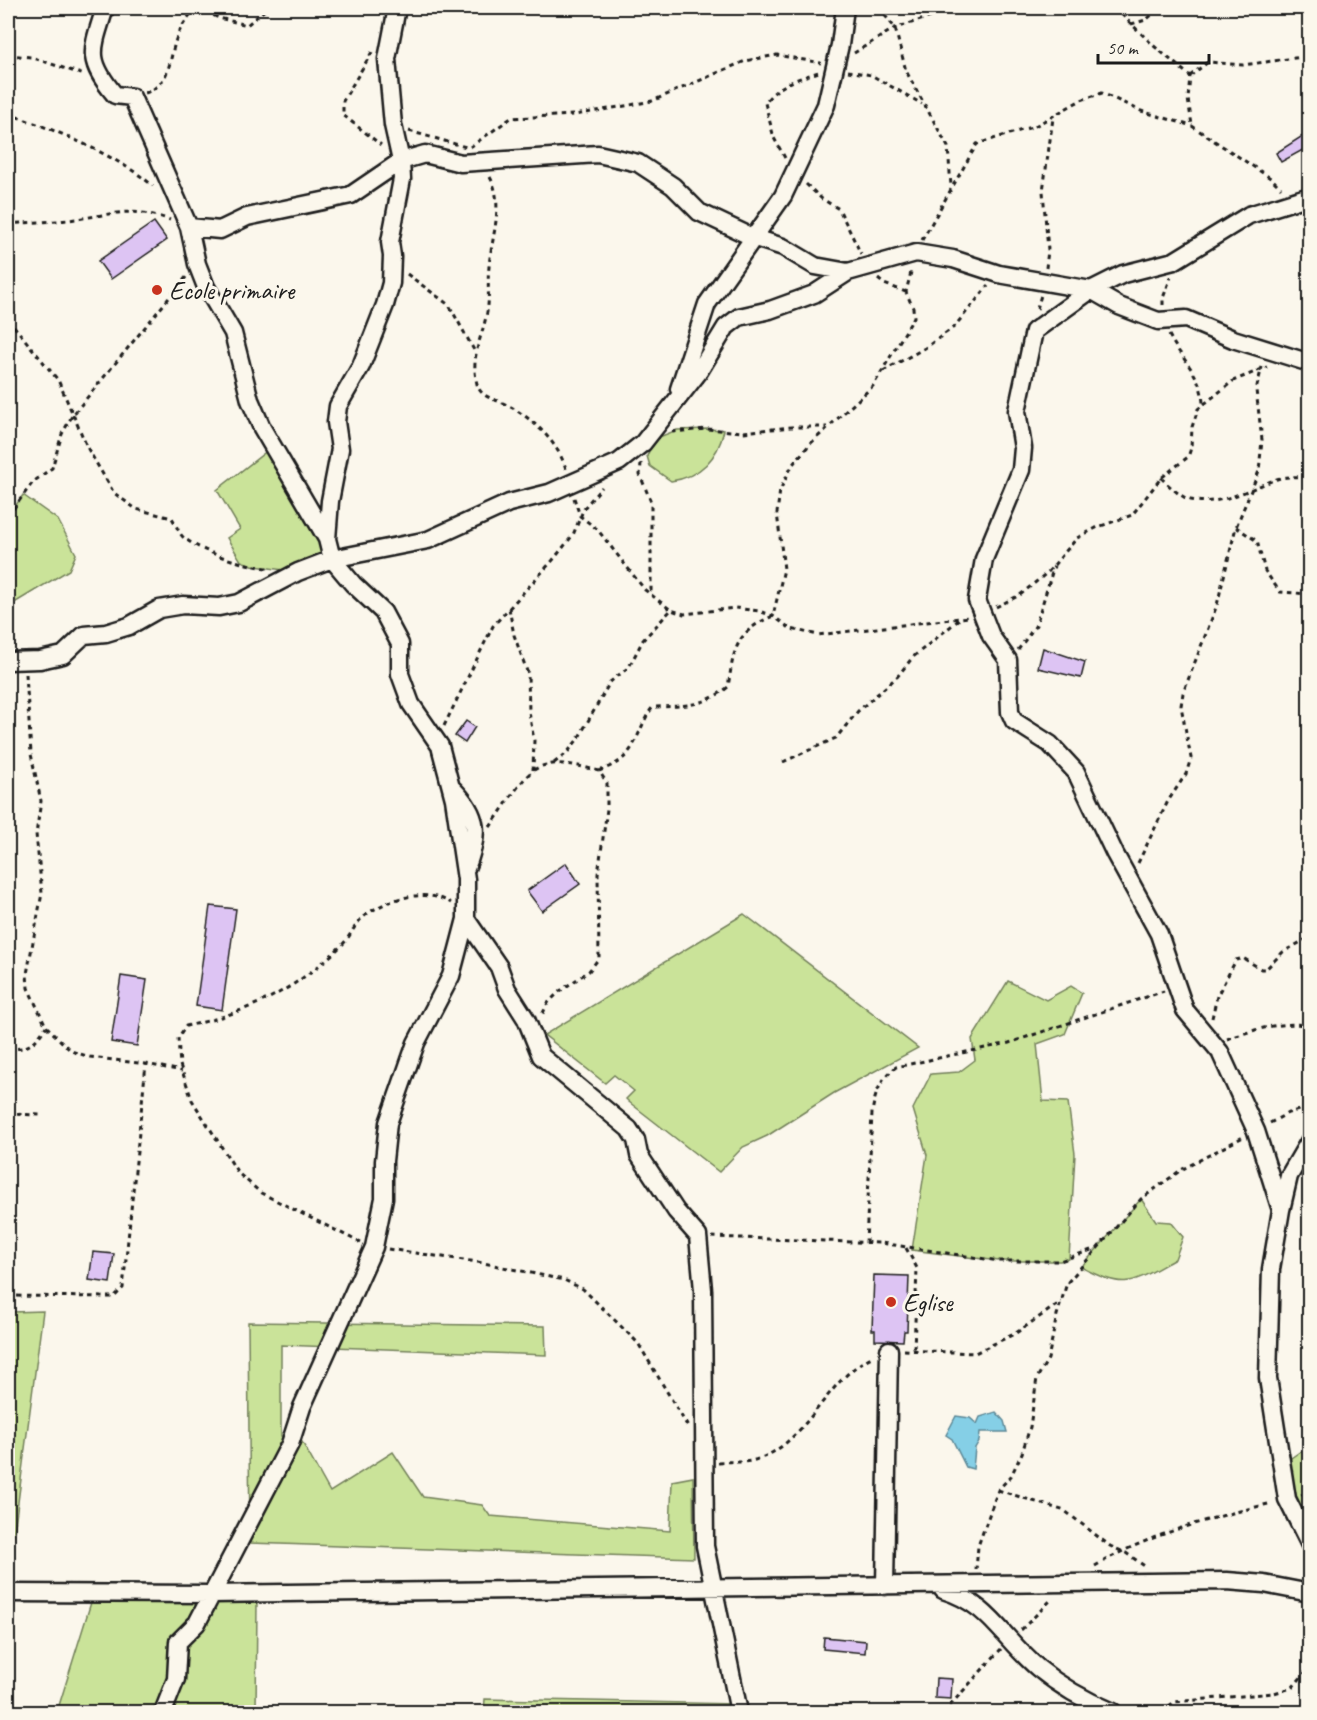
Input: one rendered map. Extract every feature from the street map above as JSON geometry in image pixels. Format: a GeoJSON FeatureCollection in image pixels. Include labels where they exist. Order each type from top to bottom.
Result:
{"type":"FeatureCollection","features":[{"type":"Feature","properties":{"kind":"street"},"geometry":{"type":"LineString","coordinates":[[105,8],[92,56],[99,75],[115,95],[132,97],[189,227],[197,264],[206,287],[233,333],[250,400],[262,428],[327,539],[332,559],[362,593],[383,612],[399,644],[400,674],[411,704],[440,746],[454,799],[468,902],[452,976],[416,1043],[388,1123],[384,1161],[384,1198],[374,1247],[302,1407],[290,1444],[197,1623],[178,1642],[176,1679],[163,1713]]}},
{"type":"Feature","properties":{"kind":"street"},"geometry":{"type":"LineString","coordinates":[[327,539],[330,501],[340,449],[336,422],[338,406],[361,366],[386,305],[391,283],[390,242],[402,179],[401,161],[393,125],[387,59],[397,8]]}},
{"type":"Feature","properties":{"kind":"street"},"geometry":{"type":"LineString","coordinates":[[674,401],[690,362],[707,304],[783,196],[826,105],[840,45],[845,8]]}},
{"type":"Feature","properties":{"kind":"street"},"geometry":{"type":"LineString","coordinates":[[189,227],[220,230],[247,217],[351,195],[401,161],[425,154],[461,163],[544,155],[598,153],[638,164],[673,186],[699,212],[752,237],[783,247],[815,266],[848,272]]}},
{"type":"Feature","properties":{"kind":"street"},"geometry":{"type":"LineString","coordinates":[[1281,1210],[1256,1131],[1220,1052],[1185,1010],[1159,934],[1076,772],[1050,744],[1014,721],[1010,712],[1008,660],[991,636],[977,600],[984,559],[1021,470],[1023,448],[1017,411],[1034,331],[1091,290],[1123,274],[1174,261],[1249,215],[1301,198]]}},
{"type":"Feature","properties":{"kind":"street"},"geometry":{"type":"LineString","coordinates":[[8,661],[63,655],[84,635],[106,633],[129,626],[159,609],[183,605],[219,607],[239,603],[298,572],[332,559],[428,540],[509,503],[549,493],[620,462],[644,443],[674,401],[698,373],[726,327],[739,317],[770,310],[814,294],[848,272],[916,253],[953,259],[999,274],[1091,290],[1119,306],[1158,321],[1186,319],[1260,348],[1302,361]]}},
{"type":"Feature","properties":{"kind":"street"},"geometry":{"type":"LineString","coordinates":[[448,783],[471,810],[476,845],[465,872]]}},
{"type":"Feature","properties":{"kind":"street"},"geometry":{"type":"LineString","coordinates":[[466,919],[499,968],[541,1056],[629,1129],[636,1140],[639,1155],[676,1211],[698,1236],[703,1290],[705,1546],[739,1713]]}},
{"type":"Feature","properties":{"kind":"street"},"geometry":{"type":"LineString","coordinates":[[1310,1140],[1289,1176],[1281,1210],[1271,1269],[1268,1378],[1287,1498],[1310,1545]]}},
{"type":"Feature","properties":{"kind":"street"},"geometry":{"type":"LineString","coordinates":[[885,1586],[889,1350]]}},
{"type":"Feature","properties":{"kind":"street"},"geometry":{"type":"LineString","coordinates":[[8,1593],[212,1594],[1167,1581],[1264,1584],[1310,1593]]}},
{"type":"Feature","properties":{"kind":"street"},"geometry":{"type":"LineString","coordinates":[[928,1585],[964,1596],[980,1607],[1037,1667],[1080,1699],[1113,1713]]}},
{"type":"Feature","properties":{"kind":"path"},"geometry":{"type":"LineString","coordinates":[[132,97],[153,90],[168,75],[178,33],[196,8],[219,18],[247,25],[267,8]]}},
{"type":"Feature","properties":{"kind":"path"},"geometry":{"type":"LineString","coordinates":[[879,8],[895,28],[906,71],[922,104],[937,122],[948,147],[951,188]]}},
{"type":"Feature","properties":{"kind":"path"},"geometry":{"type":"LineString","coordinates":[[906,292],[884,284],[867,268],[839,209],[822,199],[793,171],[774,138],[765,102],[768,97],[799,78],[833,68],[866,44],[895,28],[937,15],[950,8]]}},
{"type":"Feature","properties":{"kind":"path"},"geometry":{"type":"LineString","coordinates":[[1115,8],[1190,76]]}},
{"type":"Feature","properties":{"kind":"path"},"geometry":{"type":"LineString","coordinates":[[1131,24],[1146,20],[1160,8]]}},
{"type":"Feature","properties":{"kind":"path"},"geometry":{"type":"LineString","coordinates":[[1264,8],[1310,15]]}},
{"type":"Feature","properties":{"kind":"path"},"geometry":{"type":"LineString","coordinates":[[393,27],[359,71],[343,101],[343,115],[401,161]]}},
{"type":"Feature","properties":{"kind":"path"},"geometry":{"type":"LineString","coordinates":[[8,55],[31,57],[85,75],[99,75]]}},
{"type":"Feature","properties":{"kind":"path"},"geometry":{"type":"LineString","coordinates":[[468,148],[511,118],[575,115],[652,101],[745,61],[777,55],[812,59],[833,68],[871,75],[922,104]]}},
{"type":"Feature","properties":{"kind":"path"},"geometry":{"type":"LineString","coordinates":[[1192,126],[1188,99],[1190,76],[1208,62],[1243,65],[1310,57]]}},
{"type":"Feature","properties":{"kind":"path"},"geometry":{"type":"LineString","coordinates":[[773,616],[784,568],[777,513],[780,490],[793,464],[827,427],[873,386],[914,317],[906,292],[916,253],[928,225],[937,216],[976,144],[1053,118],[1081,100],[1102,93],[1141,111],[1192,126],[1301,198]]}},
{"type":"Feature","properties":{"kind":"path"},"geometry":{"type":"LineString","coordinates":[[8,114],[41,124],[134,172]]}},
{"type":"Feature","properties":{"kind":"path"},"geometry":{"type":"LineString","coordinates":[[1034,331],[1045,281],[1048,250],[1043,191],[1053,118]]}},
{"type":"Feature","properties":{"kind":"path"},"geometry":{"type":"LineString","coordinates":[[393,125],[468,148],[483,162],[493,182],[497,213],[489,267],[487,312],[475,352],[478,386],[485,396],[510,406],[548,437],[561,454],[580,516],[597,529],[630,574],[651,594],[671,610],[684,614],[735,608],[759,611],[773,616],[791,629],[818,635],[982,614],[1020,595],[1054,565],[1077,538],[1098,527],[1132,515],[1161,478],[1188,457],[1192,427],[1198,409],[1233,381],[1262,368],[1302,361]]}},
{"type":"Feature","properties":{"kind":"path"},"geometry":{"type":"LineString","coordinates":[[8,224],[82,218],[113,212],[149,212],[189,227]]}},
{"type":"Feature","properties":{"kind":"path"},"geometry":{"type":"LineString","coordinates":[[392,256],[410,278],[449,305],[475,352]]}},
{"type":"Feature","properties":{"kind":"path"},"geometry":{"type":"LineString","coordinates":[[8,516],[33,482],[52,468],[62,434],[72,416],[197,264]]}},
{"type":"Feature","properties":{"kind":"path"},"geometry":{"type":"LineString","coordinates":[[881,372],[925,348],[962,320],[981,292],[999,274]]}},
{"type":"Feature","properties":{"kind":"path"},"geometry":{"type":"LineString","coordinates":[[8,319],[58,380],[72,416],[114,493],[126,504],[136,509],[172,518],[182,537],[206,549],[255,566],[298,572]]}},
{"type":"Feature","properties":{"kind":"path"},"geometry":{"type":"LineString","coordinates":[[1130,881],[1152,831],[1186,774],[1191,758],[1181,706],[1183,693],[1217,605],[1236,527],[1262,457],[1256,390],[1262,368],[1260,348]]}},
{"type":"Feature","properties":{"kind":"path"},"geometry":{"type":"LineString","coordinates":[[669,433],[707,429],[743,432],[791,427],[827,427]]}},
{"type":"Feature","properties":{"kind":"path"},"geometry":{"type":"LineString","coordinates":[[644,443],[640,475],[651,502],[651,594]]}},
{"type":"Feature","properties":{"kind":"path"},"geometry":{"type":"LineString","coordinates":[[440,746],[445,722],[493,626],[566,543],[580,516],[620,462]]}},
{"type":"Feature","properties":{"kind":"path"},"geometry":{"type":"LineString","coordinates":[[1161,478],[1191,500],[1206,500],[1249,491],[1279,478],[1310,477]]}},
{"type":"Feature","properties":{"kind":"path"},"geometry":{"type":"LineString","coordinates":[[1236,527],[1257,541],[1265,571],[1280,592],[1310,594]]}},
{"type":"Feature","properties":{"kind":"path"},"geometry":{"type":"LineString","coordinates":[[1008,660],[1024,644],[1036,625],[1054,565]]}},
{"type":"Feature","properties":{"kind":"path"},"geometry":{"type":"LineString","coordinates":[[509,608],[514,635],[528,674],[529,712],[534,740],[533,770]]}},
{"type":"Feature","properties":{"kind":"path"},"geometry":{"type":"LineString","coordinates":[[476,845],[533,770],[552,764],[567,753],[610,682],[629,667],[643,640],[671,610]]}},
{"type":"Feature","properties":{"kind":"path"},"geometry":{"type":"LineString","coordinates":[[552,764],[578,766],[599,771],[621,760],[632,748],[645,715],[653,707],[691,707],[714,699],[728,687],[733,654],[739,639],[753,624],[773,616]]}},
{"type":"Feature","properties":{"kind":"path"},"geometry":{"type":"LineString","coordinates":[[783,762],[836,738],[858,711],[897,677],[914,657],[961,618]]}},
{"type":"Feature","properties":{"kind":"path"},"geometry":{"type":"LineString","coordinates":[[26,660],[31,753],[41,801],[36,834],[42,893],[27,974],[28,988],[46,1026],[71,1051],[90,1057],[182,1071]]}},
{"type":"Feature","properties":{"kind":"path"},"geometry":{"type":"LineString","coordinates":[[532,1035],[548,1003],[560,991],[589,971],[599,958],[598,874],[607,809],[607,783],[599,771]]}},
{"type":"Feature","properties":{"kind":"path"},"geometry":{"type":"LineString","coordinates":[[1310,937],[1282,952],[1266,969],[1261,969],[1243,958],[1236,960],[1217,996],[1210,1040],[1258,1027],[1286,1023],[1310,1025]]}},
{"type":"Feature","properties":{"kind":"path"},"geometry":{"type":"LineString","coordinates":[[866,1243],[872,1113],[875,1093],[885,1076],[896,1067],[1020,1040],[1176,987]]}},
{"type":"Feature","properties":{"kind":"path"},"geometry":{"type":"LineString","coordinates":[[8,1048],[24,1048],[38,1041],[46,1026]]}},
{"type":"Feature","properties":{"kind":"path"},"geometry":{"type":"LineString","coordinates":[[8,1296],[114,1297],[123,1288],[146,1064]]}},
{"type":"Feature","properties":{"kind":"path"},"geometry":{"type":"LineString","coordinates":[[975,1585],[978,1546],[998,1490],[1011,1476],[1022,1454],[1030,1427],[1037,1378],[1048,1359],[1057,1315],[1067,1283],[1141,1199],[1181,1170],[1288,1113],[1310,1107]]}},
{"type":"Feature","properties":{"kind":"path"},"geometry":{"type":"LineString","coordinates":[[8,1114],[43,1115]]}},
{"type":"Feature","properties":{"kind":"path"},"geometry":{"type":"LineString","coordinates":[[698,1236],[866,1243],[999,1262],[1060,1261],[1097,1248]]}},
{"type":"Feature","properties":{"kind":"path"},"geometry":{"type":"LineString","coordinates":[[906,1248],[917,1268],[914,1350]]}},
{"type":"Feature","properties":{"kind":"path"},"geometry":{"type":"LineString","coordinates":[[998,1490],[1065,1511],[1110,1546],[1122,1551],[1167,1581]]}},
{"type":"Feature","properties":{"kind":"path"},"geometry":{"type":"LineString","coordinates":[[944,1713],[1068,1582],[1122,1551],[1215,1517],[1310,1493]]}},
{"type":"Feature","properties":{"kind":"path"},"geometry":{"type":"LineString","coordinates":[[1309,1668],[1310,1675]]}},
{"type":"Feature","properties":{"kind":"path"},"geometry":{"type":"LineString","coordinates":[[1162,1713],[1174,1702],[1274,1693],[1292,1688],[1309,1668]]}},
{"type":"Feature","properties":{"kind":"green space"},"geometry":{"type":"Polygon","coordinates":[[[677,430],[724,430],[712,457],[699,470],[671,481],[650,466],[647,456],[654,439],[677,430]]]}},
{"type":"Feature","properties":{"kind":"green space"},"geometry":{"type":"Polygon","coordinates":[[[272,447],[332,559],[298,572],[255,566],[241,561],[227,538],[240,529],[217,490],[272,447]]]}},
{"type":"Feature","properties":{"kind":"green space"},"geometry":{"type":"Polygon","coordinates":[[[23,495],[58,520],[76,554],[69,570],[11,605],[8,602],[8,516],[23,495]]]}},
{"type":"Feature","properties":{"kind":"green space"},"geometry":{"type":"Polygon","coordinates":[[[744,914],[918,1048],[834,1093],[767,1136],[743,1147],[719,1172],[629,1102],[626,1099],[634,1091],[614,1075],[605,1083],[544,1035],[744,914]]]}},
{"type":"Feature","properties":{"kind":"green space"},"geometry":{"type":"Polygon","coordinates":[[[1008,981],[1046,1000],[1071,986],[1082,993],[1065,1034],[1037,1044],[1043,1101],[1068,1102],[1075,1154],[1069,1259],[999,1261],[912,1250],[927,1155],[913,1109],[931,1074],[959,1072],[975,1060],[972,1039],[1008,981]]]}},
{"type":"Feature","properties":{"kind":"green space"},"geometry":{"type":"Polygon","coordinates":[[[1141,1199],[1156,1221],[1171,1222],[1183,1237],[1175,1259],[1139,1278],[1120,1282],[1109,1280],[1081,1267],[1141,1199]]]}},
{"type":"Feature","properties":{"kind":"green space"},"geometry":{"type":"Polygon","coordinates":[[[43,1311],[8,1571],[8,1335],[12,1312],[43,1311]]]}},
{"type":"Feature","properties":{"kind":"green space"},"geometry":{"type":"Polygon","coordinates":[[[248,1322],[545,1326],[546,1355],[281,1345],[281,1436],[302,1442],[330,1492],[393,1452],[423,1497],[482,1505],[490,1516],[670,1531],[672,1481],[693,1477],[694,1558],[250,1543],[248,1322]]]}},
{"type":"Feature","properties":{"kind":"green space"},"geometry":{"type":"Polygon","coordinates":[[[1301,1451],[1309,1452],[1309,1522],[1299,1523],[1281,1465],[1301,1451]]]}},
{"type":"Feature","properties":{"kind":"green space"},"geometry":{"type":"Polygon","coordinates":[[[93,1596],[257,1600],[256,1712],[57,1712],[93,1596]]]}},
{"type":"Feature","properties":{"kind":"green space"},"geometry":{"type":"Polygon","coordinates":[[[485,1699],[737,1704],[739,1712],[484,1712],[485,1699]]]}},
{"type":"Feature","properties":{"kind":"water"},"geometry":{"type":"Polygon","coordinates":[[[996,1412],[1004,1421],[1007,1432],[980,1432],[975,1448],[973,1469],[966,1467],[952,1439],[946,1435],[956,1416],[970,1418],[977,1424],[980,1417],[996,1412]]]}},
{"type":"Feature","properties":{"kind":"building"},"geometry":{"type":"Polygon","coordinates":[[[1304,135],[1310,146],[1281,162],[1276,153],[1304,135]]]}},
{"type":"Feature","properties":{"kind":"building"},"geometry":{"type":"Polygon","coordinates":[[[154,222],[167,240],[111,279],[98,261],[154,222]]]}},
{"type":"Feature","properties":{"kind":"building"},"geometry":{"type":"Polygon","coordinates":[[[1043,648],[1085,662],[1081,678],[1038,668],[1043,648]]]}},
{"type":"Feature","properties":{"kind":"building"},"geometry":{"type":"Polygon","coordinates":[[[466,721],[475,727],[465,743],[455,736],[466,721]]]}},
{"type":"Feature","properties":{"kind":"building"},"geometry":{"type":"Polygon","coordinates":[[[566,863],[580,884],[542,911],[527,891],[566,863]]]}},
{"type":"Feature","properties":{"kind":"building"},"geometry":{"type":"Polygon","coordinates":[[[210,906],[236,909],[222,1010],[196,1006],[210,906]]]}},
{"type":"Feature","properties":{"kind":"building"},"geometry":{"type":"Polygon","coordinates":[[[121,976],[147,980],[137,1046],[111,1042],[121,976]]]}},
{"type":"Feature","properties":{"kind":"building"},"geometry":{"type":"Polygon","coordinates":[[[93,1252],[114,1254],[110,1283],[89,1280],[93,1252]]]}},
{"type":"Feature","properties":{"kind":"building"},"geometry":{"type":"Polygon","coordinates":[[[874,1275],[909,1276],[907,1331],[904,1331],[903,1341],[875,1340],[875,1330],[872,1330],[874,1275]]]}},
{"type":"Feature","properties":{"kind":"building"},"geometry":{"type":"Polygon","coordinates":[[[824,1637],[866,1641],[865,1653],[823,1649],[824,1637]]]}},
{"type":"Feature","properties":{"kind":"building"},"geometry":{"type":"Polygon","coordinates":[[[936,1678],[952,1679],[951,1699],[935,1698],[936,1678]]]}},
{"type":"Feature","properties":{"kind":"place","name":"Ecole primaire"},"geometry":{"type":"Point","coordinates":[157,290]}},
{"type":"Feature","properties":{"kind":"place","name":"Eglise"},"geometry":{"type":"Point","coordinates":[891,1302]}}]}
